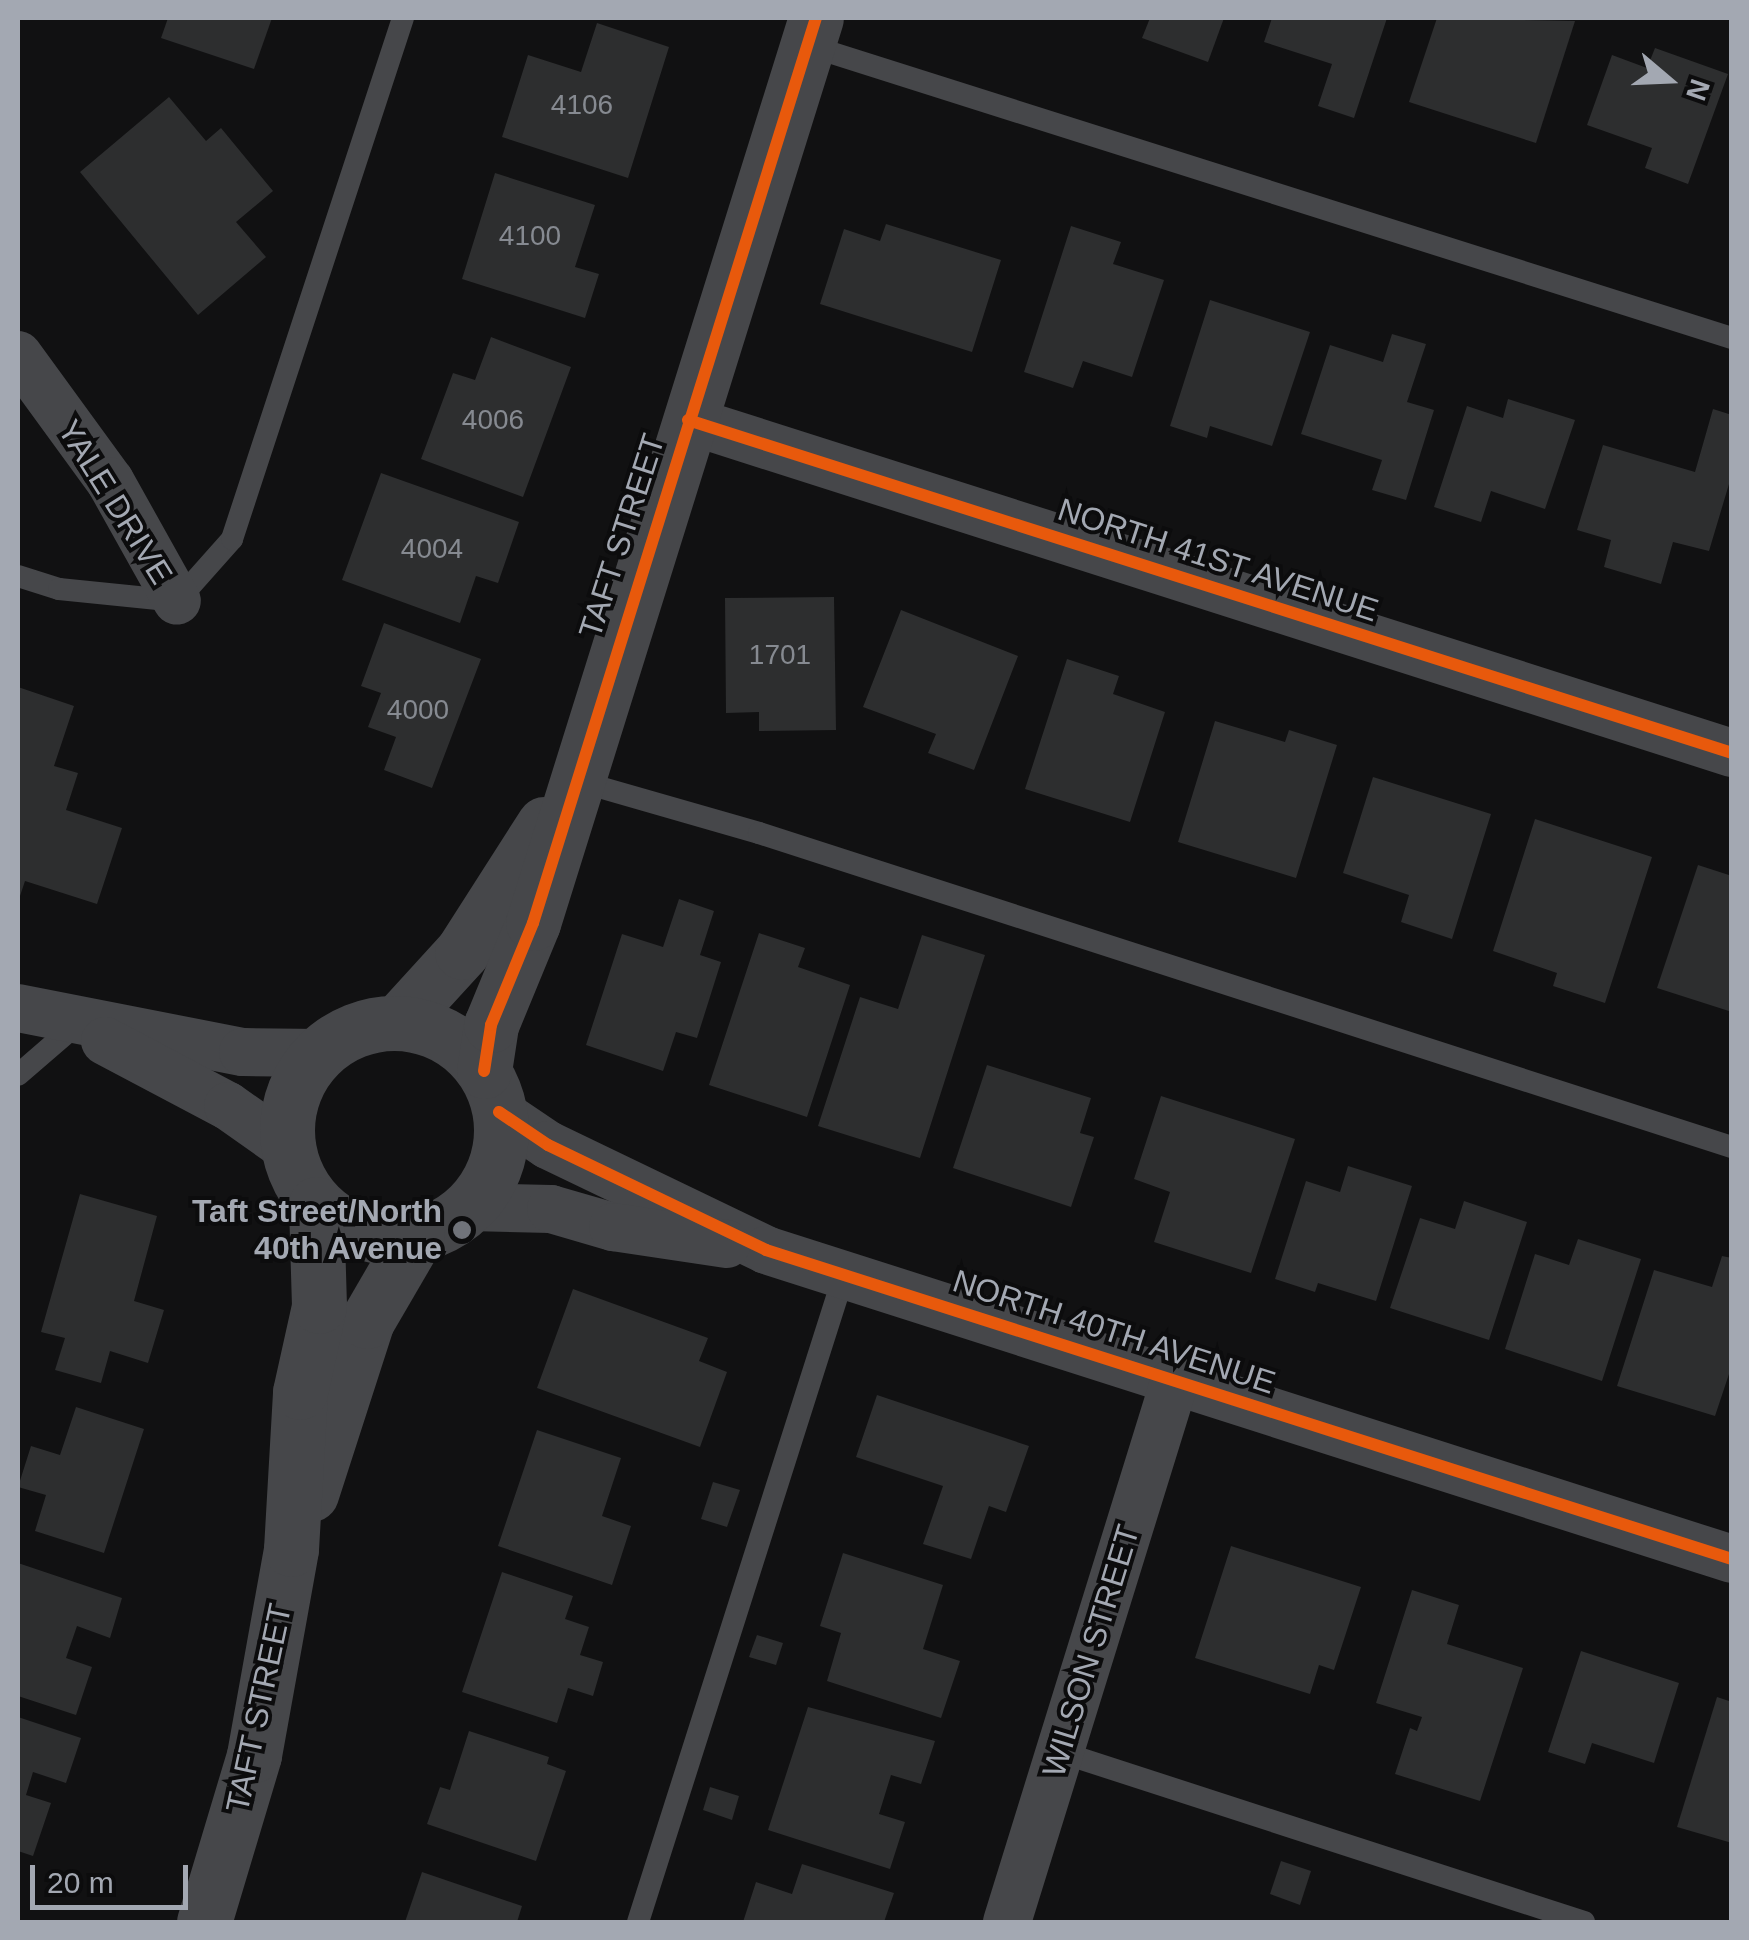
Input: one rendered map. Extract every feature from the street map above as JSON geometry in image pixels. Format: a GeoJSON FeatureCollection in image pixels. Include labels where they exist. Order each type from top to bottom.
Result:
{"type":"FeatureCollection","features":[{"type":"Feature","properties":{"kind":"street","name":"TAFT STREET"},"geometry":{"type":"LineString","coordinates":[[492,1092],[491,1025],[533,924],[574,780],[811,31]]}},
{"type":"Feature","properties":{"kind":"street","name":"YALE DRIVE"},"geometry":{"type":"LineString","coordinates":[[18,355],[110,481],[177,602]]}},
{"type":"Feature","properties":{"kind":"street","name":"NORTH 41ST AVENUE"},"geometry":{"type":"LineString","coordinates":[[688,420],[1732,753]]}},
{"type":"Feature","properties":{"kind":"street","name":"TAFT STREET"},"geometry":{"type":"LineString","coordinates":[[398,1022],[462,952],[574,780]]}},
{"type":"Feature","properties":{"kind":"street"},"geometry":{"type":"LineString","coordinates":[[18,1008],[76,1024],[243,1052],[320,1053]]}},
{"type":"Feature","properties":{"kind":"street"},"geometry":{"type":"LineString","coordinates":[[76,1024],[228,1106],[289,1149],[316,1204],[362,1233],[418,1235],[470,1206],[497,1158],[492,1092],[447,1036],[398,1022],[343,1036],[320,1053],[293,1098],[289,1149]]}},
{"type":"Feature","properties":{"kind":"street","name":"NORTH 40TH AVENUE"},"geometry":{"type":"LineString","coordinates":[[492,1092],[548,1146],[766,1250],[1732,1559]]}},
{"type":"Feature","properties":{"kind":"street","name":"TAFT STREET"},"geometry":{"type":"LineString","coordinates":[[204,1922],[254,1756],[291,1549],[300,1392],[320,1306],[316,1204]]}},
{"type":"Feature","properties":{"kind":"street","name":"NORTH 40TH AVENUE"},"geometry":{"type":"LineString","coordinates":[[470,1206],[552,1209],[612,1227],[766,1250]]}},
{"type":"Feature","properties":{"kind":"street","name":"TAFT STREET"},"geometry":{"type":"LineString","coordinates":[[291,1549],[367,1321],[418,1235]]}},
{"type":"Feature","properties":{"kind":"street","name":"WILSON STREET"},"geometry":{"type":"LineString","coordinates":[[1007,1922],[1175,1380]]}},
{"type":"Feature","properties":{"kind":"lane"},"geometry":{"type":"LineString","coordinates":[[18,576],[59,589],[177,602],[232,539],[402,18]]}},
{"type":"Feature","properties":{"kind":"lane"},"geometry":{"type":"LineString","coordinates":[[811,31],[1732,338]]}},
{"type":"Feature","properties":{"kind":"lane"},"geometry":{"type":"LineString","coordinates":[[574,780],[759,833],[1732,1147]]}},
{"type":"Feature","properties":{"kind":"lane"},"geometry":{"type":"LineString","coordinates":[[18,1075],[76,1024]]}},
{"type":"Feature","properties":{"kind":"lane"},"geometry":{"type":"LineString","coordinates":[[638,1922],[844,1275]]}},
{"type":"Feature","properties":{"kind":"lane"},"geometry":{"type":"LineString","coordinates":[[1060,1752],[1584,1922]]}},
{"type":"Feature","properties":{"kind":"building"},"geometry":{"type":"Polygon","coordinates":[[[168,18],[272,18],[254,69],[161,38],[168,18]]]}},
{"type":"Feature","properties":{"kind":"building"},"geometry":{"type":"Polygon","coordinates":[[[1150,18],[1224,18],[1208,62],[1142,38],[1150,18]]]}},
{"type":"Feature","properties":{"kind":"building"},"geometry":{"type":"Polygon","coordinates":[[[1272,18],[1387,18],[1354,118],[1318,106],[1332,64],[1264,42],[1272,18]]]}},
{"type":"Feature","properties":{"kind":"building"},"geometry":{"type":"Polygon","coordinates":[[[1437,18],[1575,21],[1536,143],[1409,102],[1437,18]]]}},
{"type":"Feature","properties":{"kind":"building"},"geometry":{"type":"Polygon","coordinates":[[[597,23],[669,47],[628,178],[502,137],[528,55],[581,72],[597,23]]]}},
{"type":"Feature","properties":{"kind":"building"},"geometry":{"type":"Polygon","coordinates":[[[1655,48],[1728,74],[1688,184],[1645,168],[1652,148],[1587,125],[1612,55],[1647,68],[1655,48]]]}},
{"type":"Feature","properties":{"kind":"building"},"geometry":{"type":"Polygon","coordinates":[[[169,97],[206,141],[221,128],[273,191],[236,222],[266,257],[198,315],[80,172],[169,97]]]}},
{"type":"Feature","properties":{"kind":"building"},"geometry":{"type":"Polygon","coordinates":[[[495,173],[595,205],[575,267],[599,274],[585,318],[462,279],[495,173]]]}},
{"type":"Feature","properties":{"kind":"building"},"geometry":{"type":"Polygon","coordinates":[[[886,224],[1001,260],[972,352],[820,304],[844,229],[880,241],[886,224]]]}},
{"type":"Feature","properties":{"kind":"building"},"geometry":{"type":"Polygon","coordinates":[[[1071,226],[1121,242],[1113,264],[1164,280],[1132,377],[1083,361],[1073,388],[1024,372],[1071,226]]]}},
{"type":"Feature","properties":{"kind":"building"},"geometry":{"type":"Polygon","coordinates":[[[1210,300],[1310,332],[1272,446],[1210,426],[1207,438],[1170,426],[1210,300]]]}},
{"type":"Feature","properties":{"kind":"building"},"geometry":{"type":"Polygon","coordinates":[[[1392,334],[1426,344],[1407,402],[1434,410],[1406,500],[1372,490],[1382,460],[1301,434],[1330,345],[1383,362],[1392,334]]]}},
{"type":"Feature","properties":{"kind":"building"},"geometry":{"type":"Polygon","coordinates":[[[491,337],[571,367],[523,497],[421,459],[453,373],[475,380],[491,337]]]}},
{"type":"Feature","properties":{"kind":"building"},"geometry":{"type":"Polygon","coordinates":[[[1508,399],[1575,420],[1545,509],[1491,491],[1481,522],[1434,507],[1467,406],[1503,418],[1508,399]]]}},
{"type":"Feature","properties":{"kind":"building"},"geometry":{"type":"Polygon","coordinates":[[[1713,409],[1732,415],[1732,474],[1709,551],[1673,542],[1661,584],[1604,567],[1611,540],[1577,530],[1603,445],[1695,472],[1713,409]]]}},
{"type":"Feature","properties":{"kind":"building"},"geometry":{"type":"Polygon","coordinates":[[[381,473],[519,522],[498,583],[476,576],[460,623],[342,580],[381,473]]]}},
{"type":"Feature","properties":{"kind":"building"},"geometry":{"type":"Polygon","coordinates":[[[834,597],[836,730],[759,731],[759,712],[726,713],[725,598],[834,597]]]}},
{"type":"Feature","properties":{"kind":"building"},"geometry":{"type":"Polygon","coordinates":[[[901,610],[1018,656],[974,770],[928,753],[936,734],[863,707],[901,610]]]}},
{"type":"Feature","properties":{"kind":"building"},"geometry":{"type":"Polygon","coordinates":[[[384,623],[481,659],[432,788],[384,770],[396,737],[368,727],[381,693],[361,686],[384,623]]]}},
{"type":"Feature","properties":{"kind":"building"},"geometry":{"type":"Polygon","coordinates":[[[1067,659],[1119,676],[1113,694],[1165,712],[1130,822],[1025,789],[1067,659]]]}},
{"type":"Feature","properties":{"kind":"building"},"geometry":{"type":"Polygon","coordinates":[[[18,687],[74,706],[54,766],[78,773],[66,810],[122,828],[97,904],[25,881],[18,902],[18,687]]]}},
{"type":"Feature","properties":{"kind":"building"},"geometry":{"type":"Polygon","coordinates":[[[1215,721],[1285,742],[1289,730],[1337,745],[1296,878],[1178,842],[1215,721]]]}},
{"type":"Feature","properties":{"kind":"building"},"geometry":{"type":"Polygon","coordinates":[[[1373,777],[1491,814],[1452,939],[1401,922],[1409,895],[1343,873],[1373,777]]]}},
{"type":"Feature","properties":{"kind":"building"},"geometry":{"type":"Polygon","coordinates":[[[1535,819],[1652,857],[1605,1003],[1553,986],[1557,973],[1493,951],[1535,819]]]}},
{"type":"Feature","properties":{"kind":"building"},"geometry":{"type":"Polygon","coordinates":[[[1698,865],[1732,876],[1732,1012],[1657,988],[1698,865]]]}},
{"type":"Feature","properties":{"kind":"building"},"geometry":{"type":"Polygon","coordinates":[[[679,899],[714,911],[700,955],[721,962],[697,1038],[676,1032],[663,1071],[586,1045],[622,934],[663,947],[679,899]]]}},
{"type":"Feature","properties":{"kind":"building"},"geometry":{"type":"Polygon","coordinates":[[[759,933],[805,948],[798,967],[850,985],[807,1117],[709,1085],[759,933]]]}},
{"type":"Feature","properties":{"kind":"building"},"geometry":{"type":"Polygon","coordinates":[[[922,935],[985,955],[920,1158],[818,1126],[860,997],[898,1009],[922,935]]]}},
{"type":"Feature","properties":{"kind":"building"},"geometry":{"type":"Polygon","coordinates":[[[987,1065],[1091,1098],[1080,1133],[1094,1137],[1071,1207],[953,1168],[987,1065]]]}},
{"type":"Feature","properties":{"kind":"building"},"geometry":{"type":"Polygon","coordinates":[[[1161,1096],[1295,1139],[1251,1273],[1154,1242],[1170,1192],[1134,1179],[1161,1096]]]}},
{"type":"Feature","properties":{"kind":"building"},"geometry":{"type":"Polygon","coordinates":[[[1348,1166],[1412,1186],[1376,1301],[1318,1283],[1315,1292],[1275,1279],[1306,1181],[1340,1192],[1348,1166]]]}},
{"type":"Feature","properties":{"kind":"building"},"geometry":{"type":"Polygon","coordinates":[[[80,1194],[157,1216],[134,1301],[164,1310],[148,1363],[110,1351],[101,1383],[55,1370],[65,1338],[41,1332],[80,1194]]]}},
{"type":"Feature","properties":{"kind":"building"},"geometry":{"type":"Polygon","coordinates":[[[1464,1201],[1527,1222],[1489,1340],[1390,1308],[1420,1218],[1455,1229],[1464,1201]]]}},
{"type":"Feature","properties":{"kind":"building"},"geometry":{"type":"Polygon","coordinates":[[[1578,1239],[1641,1259],[1602,1381],[1505,1349],[1535,1254],[1569,1265],[1578,1239]]]}},
{"type":"Feature","properties":{"kind":"building"},"geometry":{"type":"Polygon","coordinates":[[[1722,1256],[1732,1258],[1732,1365],[1715,1416],[1617,1386],[1654,1270],[1712,1287],[1722,1256]]]}},
{"type":"Feature","properties":{"kind":"building"},"geometry":{"type":"Polygon","coordinates":[[[573,1289],[708,1338],[699,1361],[727,1372],[700,1447],[537,1388],[573,1289]]]}},
{"type":"Feature","properties":{"kind":"building"},"geometry":{"type":"Polygon","coordinates":[[[877,1395],[1029,1446],[1006,1512],[989,1506],[971,1559],[923,1544],[943,1486],[856,1457],[877,1395]]]}},
{"type":"Feature","properties":{"kind":"building"},"geometry":{"type":"Polygon","coordinates":[[[76,1407],[144,1429],[104,1553],[35,1531],[46,1495],[18,1487],[31,1446],[60,1455],[76,1407]]]}},
{"type":"Feature","properties":{"kind":"building"},"geometry":{"type":"Polygon","coordinates":[[[537,1430],[621,1458],[602,1516],[631,1526],[612,1585],[498,1546],[537,1430]]]}},
{"type":"Feature","properties":{"kind":"building"},"geometry":{"type":"Polygon","coordinates":[[[713,1482],[740,1490],[727,1527],[701,1519],[713,1482]]]}},
{"type":"Feature","properties":{"kind":"building"},"geometry":{"type":"Polygon","coordinates":[[[1231,1546],[1361,1587],[1334,1670],[1319,1665],[1310,1694],[1195,1658],[1231,1546]]]}},
{"type":"Feature","properties":{"kind":"building"},"geometry":{"type":"Polygon","coordinates":[[[843,1553],[943,1585],[923,1649],[960,1661],[941,1718],[827,1681],[841,1633],[820,1626],[843,1553]]]}},
{"type":"Feature","properties":{"kind":"building"},"geometry":{"type":"Polygon","coordinates":[[[18,1563],[122,1598],[110,1638],[77,1626],[66,1658],[92,1667],[76,1715],[18,1696],[18,1563]]]}},
{"type":"Feature","properties":{"kind":"building"},"geometry":{"type":"Polygon","coordinates":[[[502,1572],[573,1596],[565,1619],[589,1627],[580,1655],[603,1662],[593,1696],[568,1688],[557,1723],[462,1692],[502,1572]]]}},
{"type":"Feature","properties":{"kind":"building"},"geometry":{"type":"Polygon","coordinates":[[[1412,1590],[1459,1605],[1447,1644],[1523,1668],[1480,1801],[1395,1774],[1410,1728],[1417,1731],[1422,1717],[1376,1703],[1412,1590]]]}},
{"type":"Feature","properties":{"kind":"building"},"geometry":{"type":"Polygon","coordinates":[[[757,1635],[783,1643],[776,1665],[749,1657],[757,1635]]]}},
{"type":"Feature","properties":{"kind":"building"},"geometry":{"type":"Polygon","coordinates":[[[1581,1651],[1679,1683],[1654,1763],[1592,1743],[1585,1764],[1548,1752],[1581,1651]]]}},
{"type":"Feature","properties":{"kind":"building"},"geometry":{"type":"Polygon","coordinates":[[[1717,1697],[1732,1702],[1732,1843],[1677,1827],[1717,1697]]]}},
{"type":"Feature","properties":{"kind":"building"},"geometry":{"type":"Polygon","coordinates":[[[808,1707],[935,1741],[921,1784],[891,1775],[879,1814],[905,1822],[890,1869],[768,1830],[808,1707]]]}},
{"type":"Feature","properties":{"kind":"building"},"geometry":{"type":"Polygon","coordinates":[[[18,1717],[81,1738],[66,1783],[33,1772],[26,1795],[51,1803],[33,1856],[18,1851],[18,1717]]]}},
{"type":"Feature","properties":{"kind":"building"},"geometry":{"type":"Polygon","coordinates":[[[469,1731],[549,1757],[547,1764],[566,1771],[536,1861],[427,1824],[440,1787],[450,1790],[469,1731]]]}},
{"type":"Feature","properties":{"kind":"building"},"geometry":{"type":"Polygon","coordinates":[[[710,1787],[739,1796],[732,1820],[703,1810],[710,1787]]]}},
{"type":"Feature","properties":{"kind":"building"},"geometry":{"type":"Polygon","coordinates":[[[1281,1861],[1311,1871],[1300,1905],[1270,1894],[1281,1861]]]}},
{"type":"Feature","properties":{"kind":"building"},"geometry":{"type":"Polygon","coordinates":[[[802,1864],[894,1893],[884,1922],[743,1922],[756,1882],[792,1894],[802,1864]]]}},
{"type":"Feature","properties":{"kind":"building"},"geometry":{"type":"Polygon","coordinates":[[[422,1872],[522,1906],[517,1922],[405,1922],[422,1872]]]}},
{"type":"Feature","properties":{"kind":"cycle path"},"geometry":{"type":"LineString","coordinates":[[484,1071],[491,1025],[533,923],[816,18]]}},
{"type":"Feature","properties":{"kind":"cycle path"},"geometry":{"type":"LineString","coordinates":[[688,420],[1732,753]]}},
{"type":"Feature","properties":{"kind":"cycle path"},"geometry":{"type":"LineString","coordinates":[[499,1112],[548,1145],[766,1250],[1732,1559]]}},
{"type":"Feature","properties":{"kind":"place","name":"Taft Street/North 40th Avenue"},"geometry":{"type":"Point","coordinates":[462,1230]}}]}
